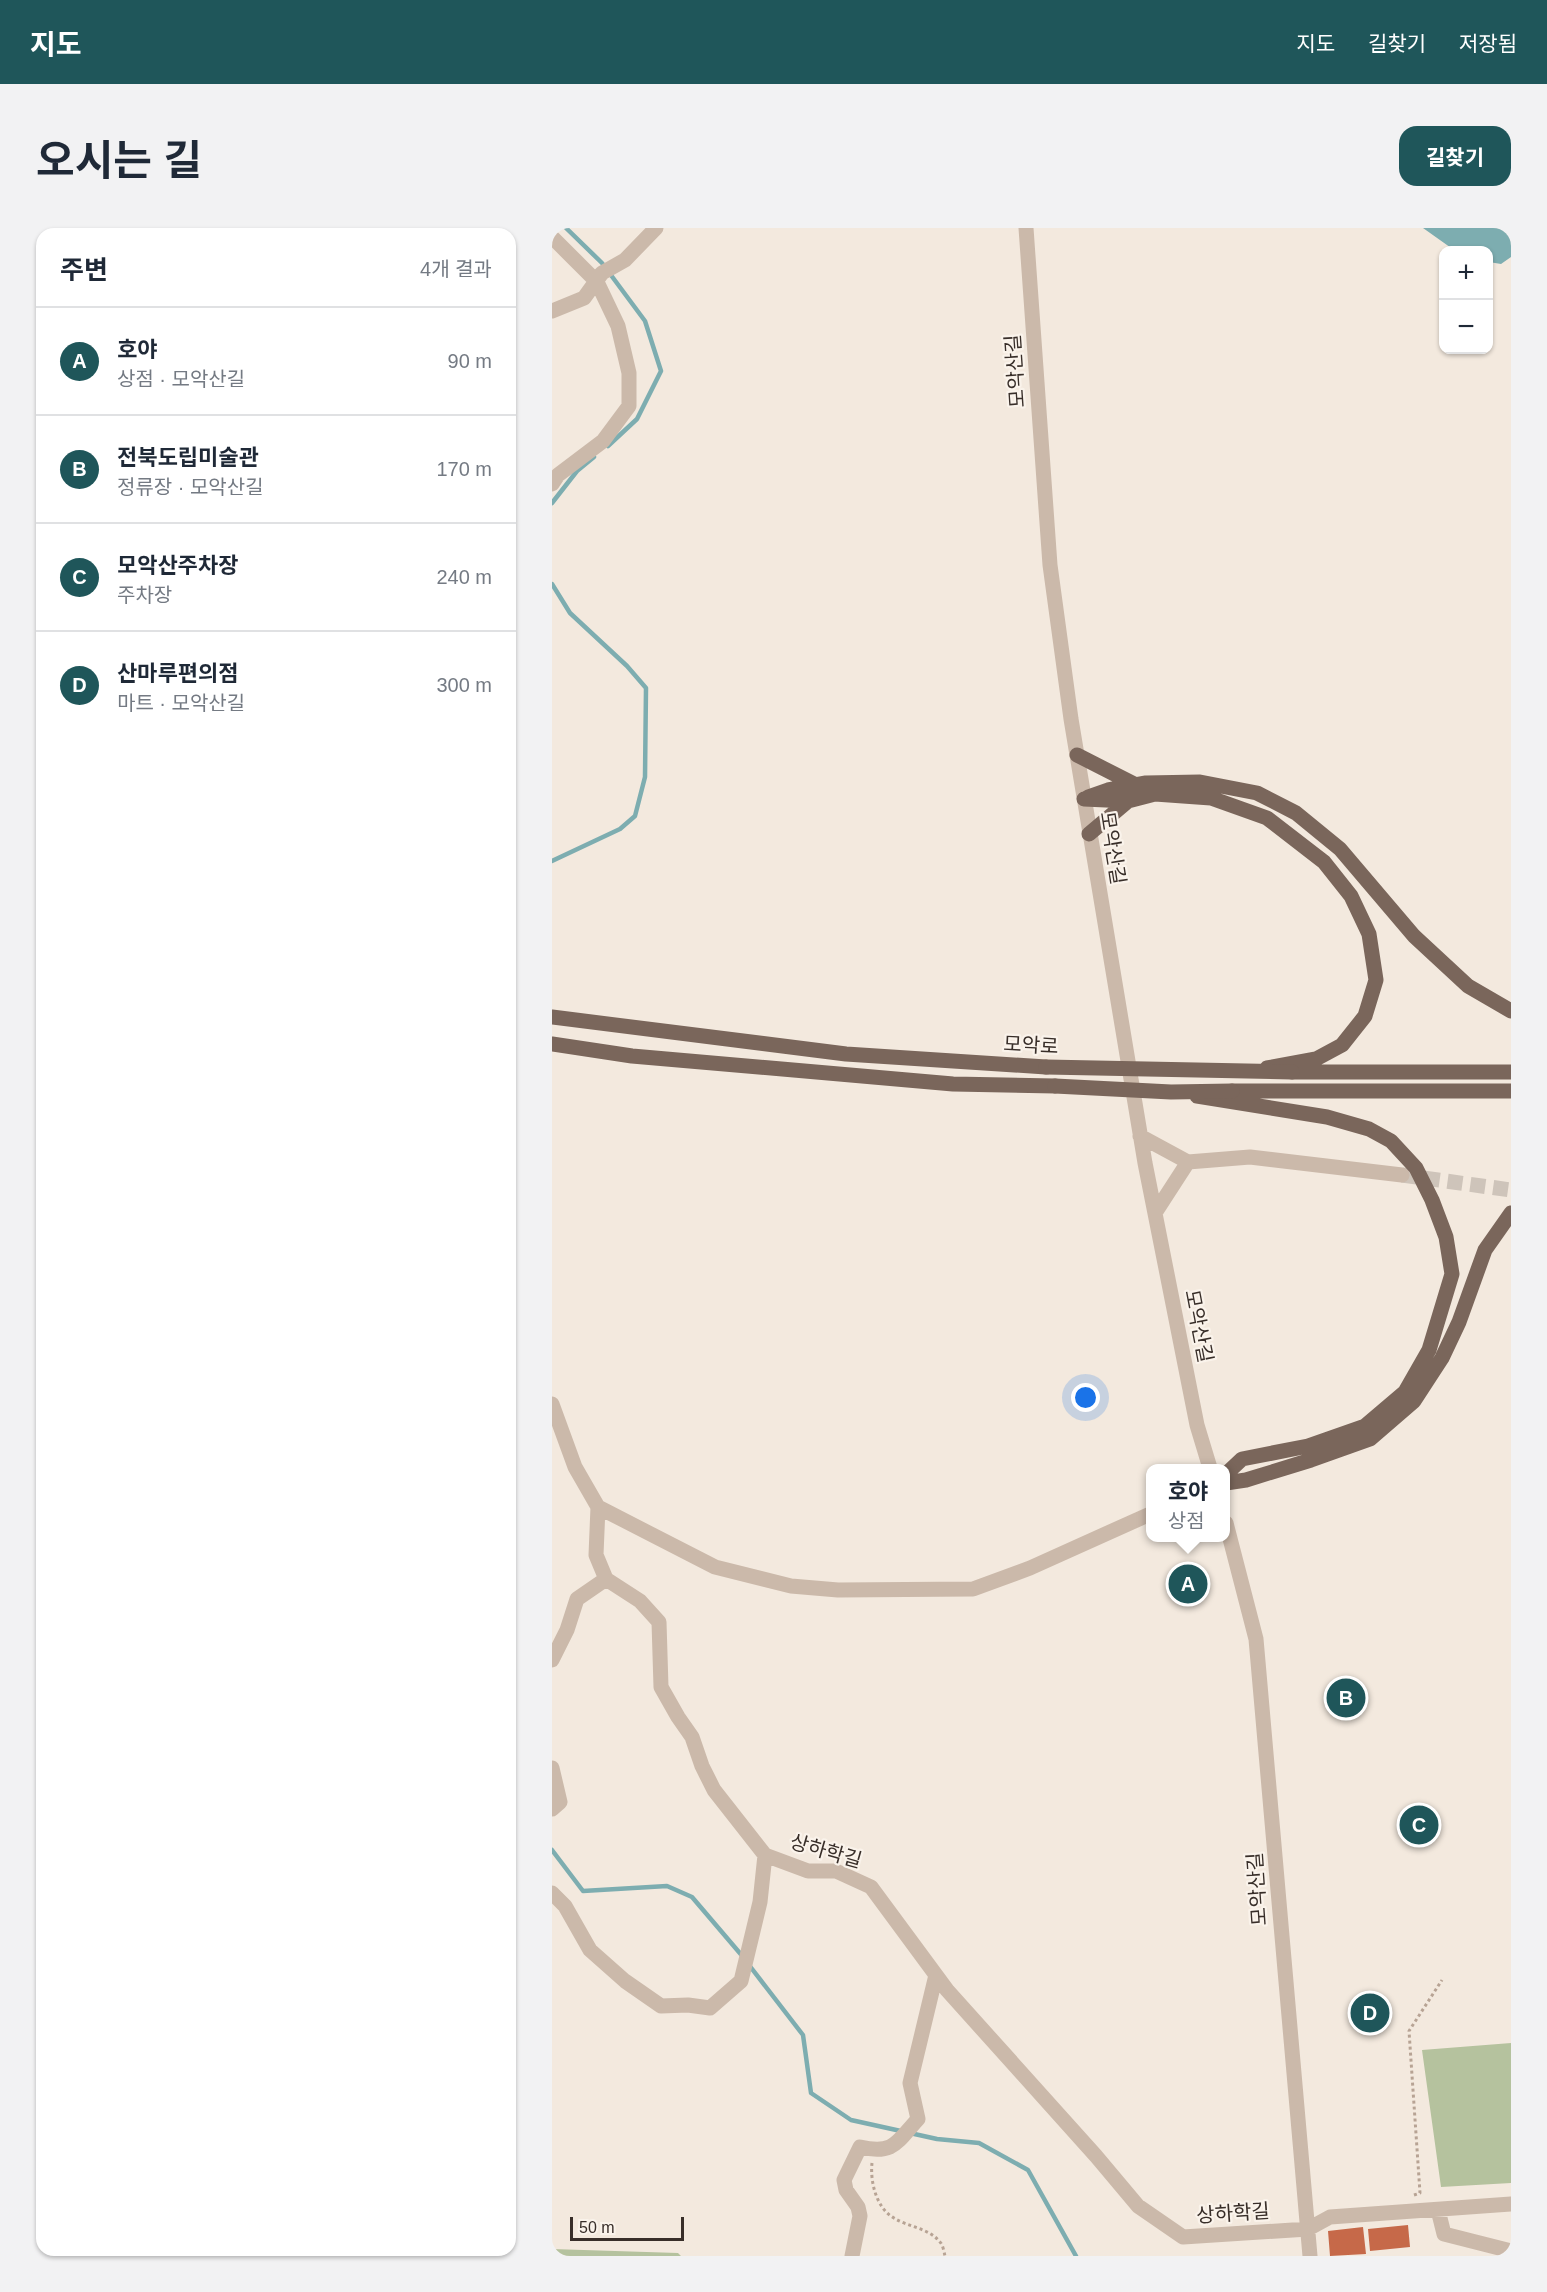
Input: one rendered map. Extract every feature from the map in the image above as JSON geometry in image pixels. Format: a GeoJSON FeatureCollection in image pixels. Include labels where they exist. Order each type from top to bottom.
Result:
{"type":"FeatureCollection","features":[{"type":"Feature","properties":{"kind":"main road"},"geometry":{"type":"LineString","coordinates":[[1077,755],[1136,785]]}},
{"type":"Feature","properties":{"kind":"main road"},"geometry":{"type":"LineString","coordinates":[[1084,799],[1108,790],[1136,785],[1200,782],[1257,793],[1296,813],[1340,849],[1414,936],[1468,986],[1511,1011]]}},
{"type":"Feature","properties":{"kind":"main road"},"geometry":{"type":"LineString","coordinates":[[1084,799],[1128,801],[1155,794],[1211,798],[1268,818],[1324,862],[1351,896],[1370,934],[1376,980],[1365,1016],[1342,1045],[1316,1059],[1264,1068],[1216,1071]]}},
{"type":"Feature","properties":{"kind":"main road"},"geometry":{"type":"LineString","coordinates":[[1089,834],[1128,801]]}},
{"type":"Feature","properties":{"kind":"main road","name":"모악로"},"geometry":{"type":"LineString","coordinates":[[552,1017],[584,1023],[846,1054],[1046,1067],[1292,1072],[1511,1072]]}},
{"type":"Feature","properties":{"kind":"main road","name":"모악로"},"geometry":{"type":"LineString","coordinates":[[552,1044],[632,1056],[953,1084],[1171,1092],[1511,1091]]}},
{"type":"Feature","properties":{"kind":"main road"},"geometry":{"type":"LineString","coordinates":[[1171,1092],[1327,1117],[1369,1129],[1391,1141],[1416,1168],[1432,1200],[1446,1237],[1452,1274],[1429,1350],[1405,1392],[1365,1426],[1308,1446],[1242,1459],[1230,1470]]}},
{"type":"Feature","properties":{"kind":"main road"},"geometry":{"type":"LineString","coordinates":[[1230,1482],[1246,1480],[1311,1460],[1370,1438],[1414,1401],[1442,1358],[1485,1250],[1511,1213]]}},
{"type":"Feature","properties":{"kind":"street"},"geometry":{"type":"LineString","coordinates":[[552,311],[584,298],[600,278],[625,260],[656,228]]}},
{"type":"Feature","properties":{"kind":"street","name":"모악산길"},"geometry":{"type":"LineString","coordinates":[[1026,228],[1050,565],[1077,755],[1140,1136],[1197,1425],[1209,1464]]}},
{"type":"Feature","properties":{"kind":"street"},"geometry":{"type":"LineString","coordinates":[[552,237],[600,278],[618,326],[629,373],[629,406],[603,441],[558,475],[552,484]]}},
{"type":"Feature","properties":{"kind":"street"},"geometry":{"type":"LineString","coordinates":[[1140,1136],[1188,1162],[1250,1157],[1402,1175]]}},
{"type":"Feature","properties":{"kind":"street"},"geometry":{"type":"LineString","coordinates":[[1155,1213],[1188,1162]]}},
{"type":"Feature","properties":{"kind":"street"},"geometry":{"type":"LineString","coordinates":[[552,1404],[575,1467],[598,1507],[596,1555],[606,1579],[577,1599],[567,1630],[552,1660]]}},
{"type":"Feature","properties":{"kind":"street"},"geometry":{"type":"LineString","coordinates":[[598,1507],[715,1567],[791,1586],[838,1590],[973,1589],[1030,1568],[1146,1516]]}},
{"type":"Feature","properties":{"kind":"street","name":"모악산길"},"geometry":{"type":"LineString","coordinates":[[1230,1538],[1256,1638],[1266,1726],[1310,2256]]}},
{"type":"Feature","properties":{"kind":"street","name":"상하학길"},"geometry":{"type":"LineString","coordinates":[[606,1579],[640,1601],[659,1622],[661,1687],[692,1737],[702,1766],[714,1790],[765,1855],[808,1871],[836,1871],[871,1887],[936,1976],[1138,2206],[1183,2237],[1308,2229]]}},
{"type":"Feature","properties":{"kind":"street"},"geometry":{"type":"LineString","coordinates":[[552,1768],[560,1802],[552,1809]]}},
{"type":"Feature","properties":{"kind":"street"},"geometry":{"type":"LineString","coordinates":[[552,1893],[565,1906],[590,1950],[625,1981],[661,2006],[710,2008],[741,1981],[760,1902],[765,1855]]}},
{"type":"Feature","properties":{"kind":"street"},"geometry":{"type":"LineString","coordinates":[[852,2256],[860,2216],[858,2207],[846,2190],[844,2180],[860,2147],[876,2151],[893,2147],[918,2119],[910,2083],[936,1976]]}},
{"type":"Feature","properties":{"kind":"street"},"geometry":{"type":"LineString","coordinates":[[1308,2229],[1330,2217],[1511,2204]]}},
{"type":"Feature","properties":{"kind":"street"},"geometry":{"type":"LineString","coordinates":[[1438,2210],[1444,2234],[1511,2251]]}},
{"type":"Feature","properties":{"kind":"path"},"geometry":{"type":"LineString","coordinates":[[1410,2196],[1420,2193],[1409,2031],[1442,1980]]}},
{"type":"Feature","properties":{"kind":"path"},"geometry":{"type":"LineString","coordinates":[[876,2151],[871,2165],[872,2174],[875,2193],[883,2207],[892,2218],[920,2228],[941,2243],[945,2256]]}},
{"type":"Feature","properties":{"kind":"green space"},"geometry":{"type":"Polygon","coordinates":[[[1511,2043],[1511,2183],[1441,2187],[1422,2050],[1511,2043]]]}},
{"type":"Feature","properties":{"kind":"green space"},"geometry":{"type":"Polygon","coordinates":[[[552,2249],[678,2253],[681,2256],[552,2256],[552,2249]]]}},
{"type":"Feature","properties":{"kind":"water"},"geometry":{"type":"Polygon","coordinates":[[[1423,228],[1511,228],[1511,257],[1501,264],[1493,263],[1493,246],[1448,246],[1423,228]]]}},
{"type":"Feature","properties":{"kind":"building"},"geometry":{"type":"Polygon","coordinates":[[[1408,2225],[1410,2247],[1370,2251],[1368,2229],[1408,2225]]]}},
{"type":"Feature","properties":{"kind":"building"},"geometry":{"type":"Polygon","coordinates":[[[1363,2227],[1366,2254],[1330,2256],[1328,2231],[1363,2227]]]}},
{"type":"Feature","properties":{"kind":"waterway"},"geometry":{"type":"LineString","coordinates":[[566,228],[602,263],[645,321],[661,371],[637,419],[608,446]]}},
{"type":"Feature","properties":{"kind":"waterway"},"geometry":{"type":"LineString","coordinates":[[552,503],[577,471],[594,457]]}},
{"type":"Feature","properties":{"kind":"waterway"},"geometry":{"type":"LineString","coordinates":[[552,584],[570,613],[627,666],[646,688],[645,777],[635,816],[620,829],[552,861]]}},
{"type":"Feature","properties":{"kind":"waterway"},"geometry":{"type":"LineString","coordinates":[[552,1850],[583,1891],[667,1886],[692,1897],[744,1958]]}},
{"type":"Feature","properties":{"kind":"waterway"},"geometry":{"type":"LineString","coordinates":[[749,1965],[803,2035],[811,2093],[851,2120],[937,2139],[979,2143],[1028,2170],[1076,2256]]}},
{"type":"Feature","properties":{"kind":"tunnel"},"geometry":{"type":"LineString","coordinates":[[1402,1175],[1511,1190]]}},
{"type":"Feature","properties":{"kind":"place","name":"호야"},"geometry":{"type":"Point","coordinates":[1188,1584]}},
{"type":"Feature","properties":{"kind":"place","name":"전북도립미술관"},"geometry":{"type":"Point","coordinates":[1346,1698]}},
{"type":"Feature","properties":{"kind":"place","name":"모악산주차장"},"geometry":{"type":"Point","coordinates":[1419,1825]}},
{"type":"Feature","properties":{"kind":"place","name":"산마루편의점"},"geometry":{"type":"Point","coordinates":[1370,2013]}}]}
